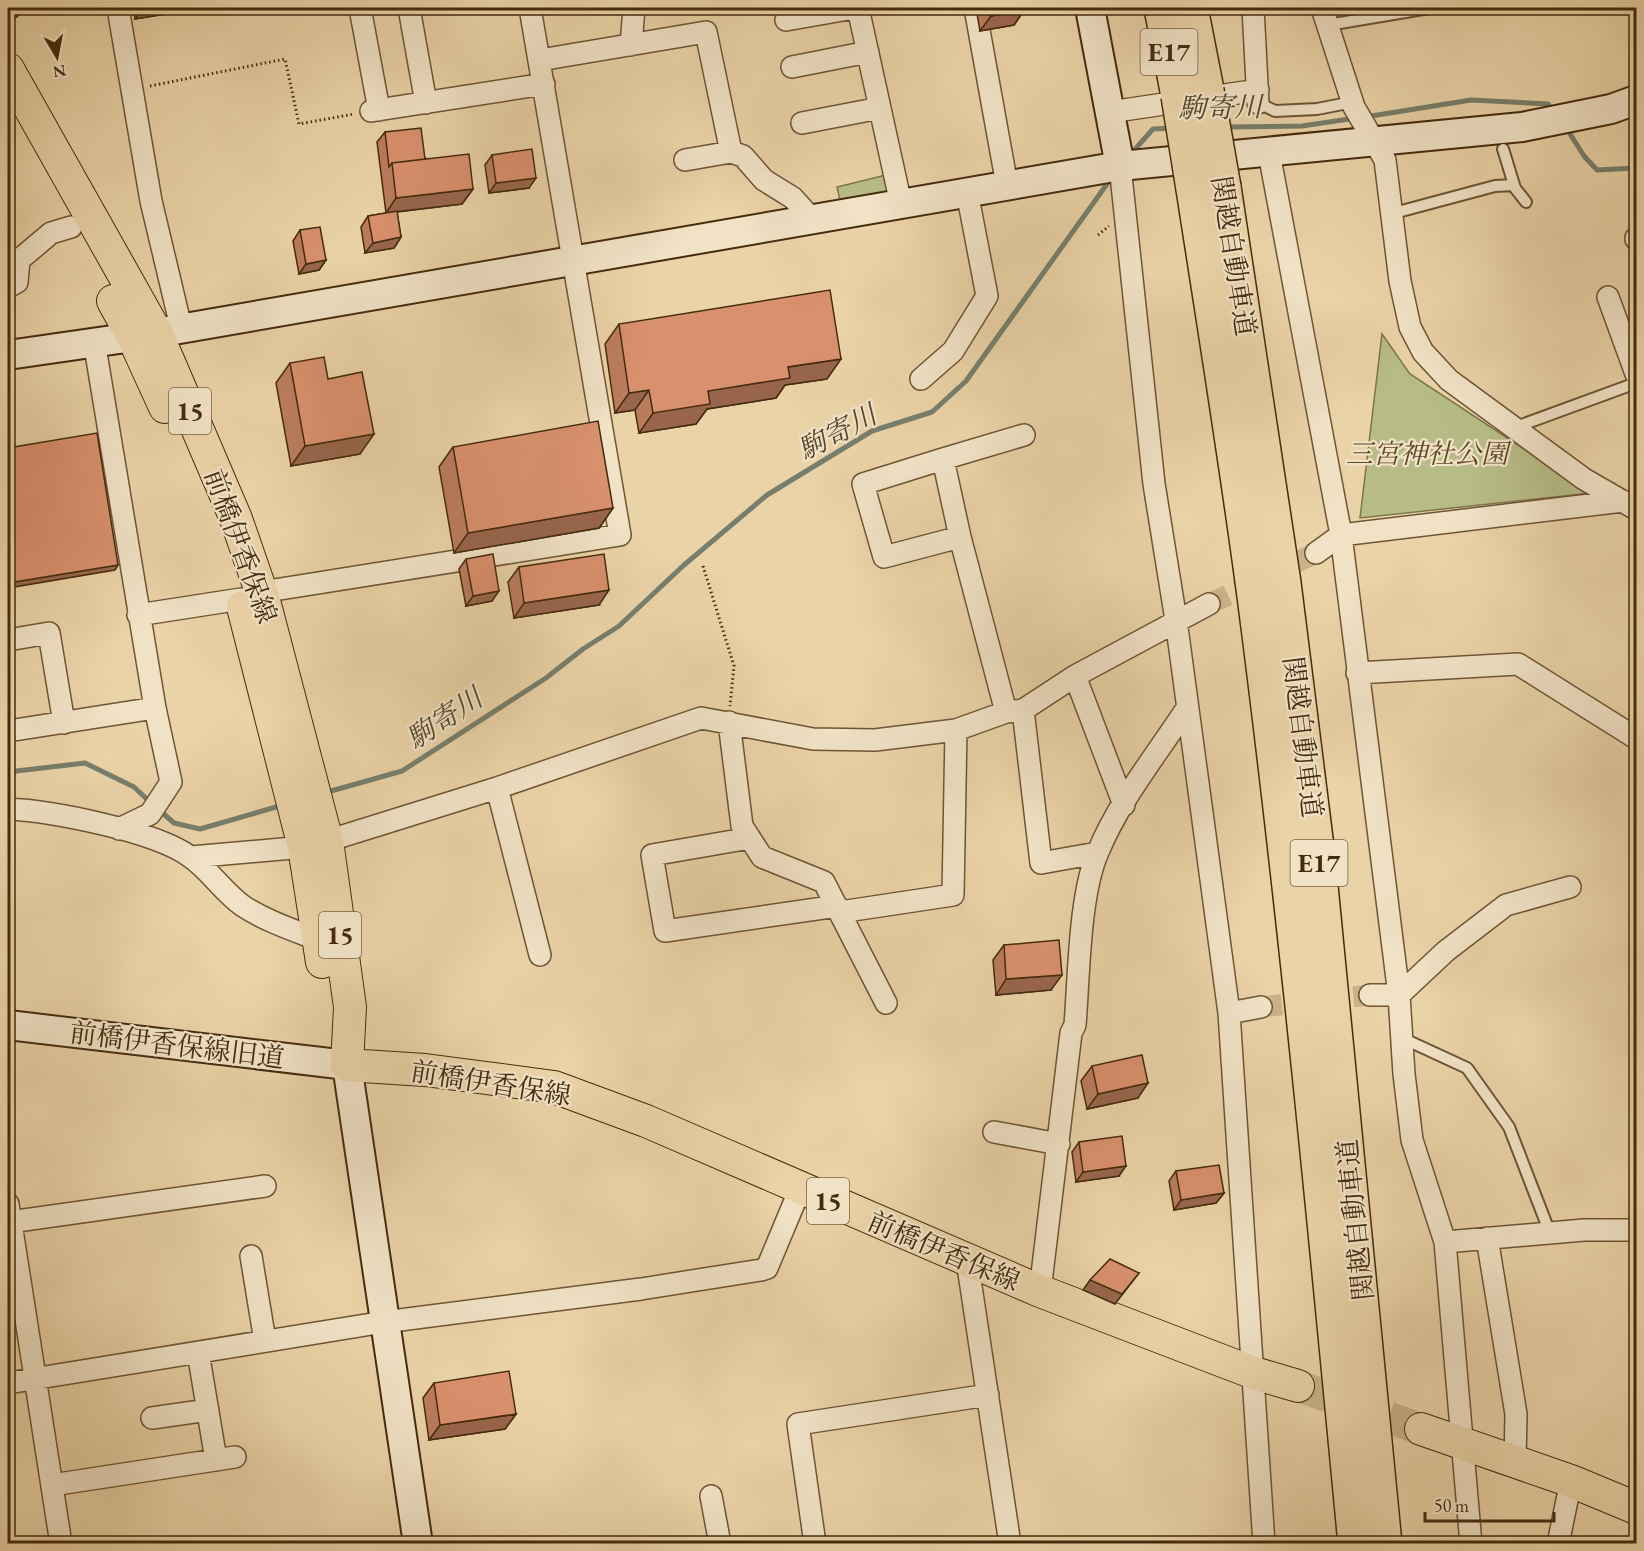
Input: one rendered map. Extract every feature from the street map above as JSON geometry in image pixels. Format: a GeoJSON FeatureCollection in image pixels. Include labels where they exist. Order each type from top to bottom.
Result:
{"type":"FeatureCollection","features":[{"type":"Feature","properties":{"kind":"highway","name":"関越自動車道"},"geometry":{"type":"LineString","coordinates":[[1161,8],[1192,93]]}},
{"type":"Feature","properties":{"kind":"highway","name":"関越自動車道"},"geometry":{"type":"LineString","coordinates":[[1191,8],[1192,93],[1208,188],[1282,571],[1318,855],[1385,1544]]}},
{"type":"Feature","properties":{"kind":"highway","name":"関越自動車道"},"geometry":{"type":"LineString","coordinates":[[1208,188],[1285,850],[1321,1186],[1355,1544]]}},
{"type":"Feature","properties":{"kind":"main road","name":"前橋伊香保線"},"geometry":{"type":"LineString","coordinates":[[8,69],[157,332],[236,519],[263,597],[303,796],[350,1007],[347,1065]]}},
{"type":"Feature","properties":{"kind":"main road","name":"前橋伊香保線"},"geometry":{"type":"LineString","coordinates":[[8,114],[72,227],[157,332],[303,796]]}},
{"type":"Feature","properties":{"kind":"main road","name":"前橋伊香保線"},"geometry":{"type":"LineString","coordinates":[[315,844],[319,940],[330,1012],[347,1065]]}},
{"type":"Feature","properties":{"kind":"main road","name":"前橋伊香保線"},"geometry":{"type":"LineString","coordinates":[[347,1065],[425,1070],[554,1088],[646,1121],[1040,1291],[1254,1373],[1298,1386]]}},
{"type":"Feature","properties":{"kind":"main road"},"geometry":{"type":"LineString","coordinates":[[1421,1429],[1571,1481],[1636,1508]]}},
{"type":"Feature","properties":{"kind":"street"},"geometry":{"type":"LineString","coordinates":[[118,8],[151,201],[157,332]]}},
{"type":"Feature","properties":{"kind":"street"},"geometry":{"type":"LineString","coordinates":[[360,8],[375,111],[544,84]]}},
{"type":"Feature","properties":{"kind":"street"},"geometry":{"type":"LineString","coordinates":[[409,8],[426,103]]}},
{"type":"Feature","properties":{"kind":"street"},"geometry":{"type":"LineString","coordinates":[[274,590],[620,535],[530,8]]}},
{"type":"Feature","properties":{"kind":"street"},"geometry":{"type":"LineString","coordinates":[[631,45],[634,8]]}},
{"type":"Feature","properties":{"kind":"street"},"geometry":{"type":"LineString","coordinates":[[786,20],[856,8],[868,52],[901,204]]}},
{"type":"Feature","properties":{"kind":"street"},"geometry":{"type":"LineString","coordinates":[[975,8],[1007,185]]}},
{"type":"Feature","properties":{"kind":"street"},"geometry":{"type":"LineString","coordinates":[[1090,8],[1120,166],[1154,484],[1176,620],[1229,1013],[1264,1544]]}},
{"type":"Feature","properties":{"kind":"street"},"geometry":{"type":"LineString","coordinates":[[1110,112],[1258,96],[1253,8]]}},
{"type":"Feature","properties":{"kind":"street"},"geometry":{"type":"LineString","coordinates":[[1325,16],[1354,104],[1385,160],[1394,213],[1400,281],[1410,327],[1419,344],[1449,380],[1584,479],[1630,505]]}},
{"type":"Feature","properties":{"kind":"street"},"geometry":{"type":"LineString","coordinates":[[540,60],[706,32],[731,152]]}},
{"type":"Feature","properties":{"kind":"street"},"geometry":{"type":"LineString","coordinates":[[792,67],[868,52]]}},
{"type":"Feature","properties":{"kind":"street"},"geometry":{"type":"LineString","coordinates":[[8,356],[1120,166],[1269,153],[1371,137],[1522,127],[1611,109],[1636,100]]}},
{"type":"Feature","properties":{"kind":"street"},"geometry":{"type":"LineString","coordinates":[[802,123],[880,108]]}},
{"type":"Feature","properties":{"kind":"street"},"geometry":{"type":"LineString","coordinates":[[685,160],[731,152],[742,156],[764,180],[793,198],[812,219]]}},
{"type":"Feature","properties":{"kind":"street"},"geometry":{"type":"LineString","coordinates":[[1269,153],[1341,535],[1399,995],[1412,1140],[1445,1242],[1471,1544]]}},
{"type":"Feature","properties":{"kind":"street"},"geometry":{"type":"LineString","coordinates":[[921,378],[953,351],[987,296],[967,192]]}},
{"type":"Feature","properties":{"kind":"street"},"geometry":{"type":"LineString","coordinates":[[8,287],[17,282],[19,260],[51,233],[72,227]]}},
{"type":"Feature","properties":{"kind":"street"},"geometry":{"type":"LineString","coordinates":[[1608,297],[1636,374]]}},
{"type":"Feature","properties":{"kind":"street"},"geometry":{"type":"LineString","coordinates":[[94,341],[138,615],[171,782],[150,814],[119,830]]}},
{"type":"Feature","properties":{"kind":"street"},"geometry":{"type":"LineString","coordinates":[[960,537],[884,557],[863,484],[1024,435]]}},
{"type":"Feature","properties":{"kind":"street"},"geometry":{"type":"LineString","coordinates":[[943,459],[960,537],[1014,711],[1041,863],[1097,853]]}},
{"type":"Feature","properties":{"kind":"street"},"geometry":{"type":"LineString","coordinates":[[1316,553],[1341,535],[1630,505]]}},
{"type":"Feature","properties":{"kind":"street"},"geometry":{"type":"LineString","coordinates":[[138,615],[241,600]]}},
{"type":"Feature","properties":{"kind":"street"},"geometry":{"type":"LineString","coordinates":[[191,857],[315,844],[498,788],[565,762],[701,718],[813,739],[875,740],[956,730],[1014,711],[1176,620],[1209,604]]}},
{"type":"Feature","properties":{"kind":"street"},"geometry":{"type":"LineString","coordinates":[[8,640],[49,633],[64,723]]}},
{"type":"Feature","properties":{"kind":"street"},"geometry":{"type":"LineString","coordinates":[[1357,673],[1518,664],[1636,738]]}},
{"type":"Feature","properties":{"kind":"street"},"geometry":{"type":"LineString","coordinates":[[1075,676],[1124,805]]}},
{"type":"Feature","properties":{"kind":"street"},"geometry":{"type":"LineString","coordinates":[[8,731],[155,708]]}},
{"type":"Feature","properties":{"kind":"street"},"geometry":{"type":"LineString","coordinates":[[1040,1291],[1071,1033],[1075,1025],[1088,886],[1097,853],[1124,805],[1187,708]]}},
{"type":"Feature","properties":{"kind":"street"},"geometry":{"type":"LineString","coordinates":[[729,722],[742,826],[762,857],[824,882],[886,1003]]}},
{"type":"Feature","properties":{"kind":"street"},"geometry":{"type":"LineString","coordinates":[[750,838],[652,855],[665,931],[953,896],[956,730]]}},
{"type":"Feature","properties":{"kind":"street"},"geometry":{"type":"LineString","coordinates":[[498,788],[540,955]]}},
{"type":"Feature","properties":{"kind":"street"},"geometry":{"type":"LineString","coordinates":[[8,809],[39,811],[119,830],[176,848],[191,857],[243,905],[280,926],[319,940]]}},
{"type":"Feature","properties":{"kind":"street"},"geometry":{"type":"LineString","coordinates":[[1370,995],[1399,995],[1446,951],[1506,905],[1570,886]]}},
{"type":"Feature","properties":{"kind":"street"},"geometry":{"type":"LineString","coordinates":[[1229,1013],[1261,1007]]}},
{"type":"Feature","properties":{"kind":"street","name":"前橋伊香保線旧道"},"geometry":{"type":"LineString","coordinates":[[8,1025],[347,1065]]}},
{"type":"Feature","properties":{"kind":"street"},"geometry":{"type":"LineString","coordinates":[[347,1065],[418,1544]]}},
{"type":"Feature","properties":{"kind":"street"},"geometry":{"type":"LineString","coordinates":[[994,1132],[1059,1144]]}},
{"type":"Feature","properties":{"kind":"street"},"geometry":{"type":"LineString","coordinates":[[61,1544],[9,1214],[265,1186]]}},
{"type":"Feature","properties":{"kind":"street"},"geometry":{"type":"LineString","coordinates":[[8,1383],[384,1322],[641,1289],[761,1270],[767,1268],[800,1189]]}},
{"type":"Feature","properties":{"kind":"street"},"geometry":{"type":"LineString","coordinates":[[1445,1242],[1584,1230],[1636,1230]]}},
{"type":"Feature","properties":{"kind":"street"},"geometry":{"type":"LineString","coordinates":[[1488,1238],[1516,1414],[1515,1461]]}},
{"type":"Feature","properties":{"kind":"street"},"geometry":{"type":"LineString","coordinates":[[251,1256],[265,1341]]}},
{"type":"Feature","properties":{"kind":"street"},"geometry":{"type":"LineString","coordinates":[[967,1260],[1010,1544]]}},
{"type":"Feature","properties":{"kind":"street"},"geometry":{"type":"LineString","coordinates":[[52,1485],[226,1458],[208,1410],[198,1352]]}},
{"type":"Feature","properties":{"kind":"street"},"geometry":{"type":"LineString","coordinates":[[815,1544],[798,1424],[987,1395]]}},
{"type":"Feature","properties":{"kind":"street"},"geometry":{"type":"LineString","coordinates":[[152,1418],[208,1410]]}},
{"type":"Feature","properties":{"kind":"street"},"geometry":{"type":"LineString","coordinates":[[1558,1544],[1571,1481]]}},
{"type":"Feature","properties":{"kind":"street"},"geometry":{"type":"LineString","coordinates":[[711,1496],[720,1544]]}},
{"type":"Feature","properties":{"kind":"lane"},"geometry":{"type":"LineString","coordinates":[[1325,16],[1429,8]]}},
{"type":"Feature","properties":{"kind":"lane"},"geometry":{"type":"LineString","coordinates":[[1258,96],[1275,111],[1354,104]]}},
{"type":"Feature","properties":{"kind":"lane"},"geometry":{"type":"LineString","coordinates":[[1503,149],[1514,185],[1526,202]]}},
{"type":"Feature","properties":{"kind":"lane"},"geometry":{"type":"LineString","coordinates":[[1394,213],[1495,186],[1514,185]]}},
{"type":"Feature","properties":{"kind":"lane"},"geometry":{"type":"LineString","coordinates":[[1516,427],[1636,383]]}},
{"type":"Feature","properties":{"kind":"lane"},"geometry":{"type":"LineString","coordinates":[[1402,1038],[1467,1068],[1509,1126],[1550,1233]]}},
{"type":"Feature","properties":{"kind":"path"},"geometry":{"type":"LineString","coordinates":[[132,90],[285,59],[299,124],[375,111]]}},
{"type":"Feature","properties":{"kind":"path"},"geometry":{"type":"LineString","coordinates":[[703,566],[734,666],[729,722]]}},
{"type":"Feature","properties":{"kind":"green space"},"geometry":{"type":"Polygon","coordinates":[[[894,173],[894,205],[843,214],[837,187],[894,173]]]}},
{"type":"Feature","properties":{"kind":"green space","name":"三宮神社公園"},"geometry":{"type":"Polygon","coordinates":[[[1382,334],[1410,374],[1591,493],[1360,518],[1382,334]]]}},
{"type":"Feature","properties":{"kind":"building"},"geometry":{"type":"Polygon","coordinates":[[[989,8],[1025,8],[1025,9],[991,16],[989,8]]]}},
{"type":"Feature","properties":{"kind":"building"},"geometry":{"type":"Polygon","coordinates":[[[421,128],[425,159],[392,163],[389,167],[385,132],[421,128]]]}},
{"type":"Feature","properties":{"kind":"building"},"geometry":{"type":"Polygon","coordinates":[[[532,149],[536,178],[496,183],[492,155],[532,149]]]}},
{"type":"Feature","properties":{"kind":"building"},"geometry":{"type":"Polygon","coordinates":[[[469,154],[473,189],[396,198],[392,163],[469,154]]]}},
{"type":"Feature","properties":{"kind":"building"},"geometry":{"type":"Polygon","coordinates":[[[397,211],[401,237],[373,243],[368,216],[397,211]]]}},
{"type":"Feature","properties":{"kind":"building"},"geometry":{"type":"Polygon","coordinates":[[[320,227],[326,260],[306,264],[300,230],[320,227]]]}},
{"type":"Feature","properties":{"kind":"building"},"geometry":{"type":"Polygon","coordinates":[[[830,290],[841,359],[788,367],[790,378],[708,391],[710,404],[653,413],[649,390],[629,393],[619,324],[830,290]]]}},
{"type":"Feature","properties":{"kind":"building"},"geometry":{"type":"Polygon","coordinates":[[[324,357],[328,379],[362,372],[374,434],[305,446],[290,363],[324,357]]]}},
{"type":"Feature","properties":{"kind":"building"},"geometry":{"type":"Polygon","coordinates":[[[598,421],[613,508],[468,533],[453,447],[598,421]]]}},
{"type":"Feature","properties":{"kind":"building"},"geometry":{"type":"Polygon","coordinates":[[[97,433],[118,565],[8,583],[8,448],[97,433]]]}},
{"type":"Feature","properties":{"kind":"building"},"geometry":{"type":"Polygon","coordinates":[[[493,554],[499,591],[473,596],[466,559],[493,554]]]}},
{"type":"Feature","properties":{"kind":"building"},"geometry":{"type":"Polygon","coordinates":[[[604,554],[609,590],[524,603],[519,567],[604,554]]]}},
{"type":"Feature","properties":{"kind":"building"},"geometry":{"type":"Polygon","coordinates":[[[1059,940],[1062,975],[1006,979],[1004,945],[1059,940]]]}},
{"type":"Feature","properties":{"kind":"building"},"geometry":{"type":"Polygon","coordinates":[[[1142,1055],[1148,1083],[1098,1094],[1092,1066],[1142,1055]]]}},
{"type":"Feature","properties":{"kind":"building"},"geometry":{"type":"Polygon","coordinates":[[[1122,1136],[1126,1166],[1083,1172],[1079,1142],[1122,1136]]]}},
{"type":"Feature","properties":{"kind":"building"},"geometry":{"type":"Polygon","coordinates":[[[1219,1165],[1224,1193],[1181,1200],[1176,1171],[1219,1165]]]}},
{"type":"Feature","properties":{"kind":"building"},"geometry":{"type":"Polygon","coordinates":[[[1110,1259],[1139,1273],[1122,1294],[1090,1280],[1110,1259]]]}},
{"type":"Feature","properties":{"kind":"building"},"geometry":{"type":"Polygon","coordinates":[[[509,1371],[516,1414],[440,1425],[434,1383],[509,1371]]]}},
{"type":"Feature","properties":{"kind":"waterway","name":"駒寄川"},"geometry":{"type":"LineString","coordinates":[[1365,117],[1471,100],[1548,104],[1554,112]]}},
{"type":"Feature","properties":{"kind":"waterway","name":"駒寄川"},"geometry":{"type":"LineString","coordinates":[[1225,127],[1302,126],[1356,118]]}},
{"type":"Feature","properties":{"kind":"waterway","name":"駒寄川"},"geometry":{"type":"LineString","coordinates":[[1565,126],[1584,156],[1597,170],[1636,168]]}},
{"type":"Feature","properties":{"kind":"waterway","name":"駒寄川"},"geometry":{"type":"LineString","coordinates":[[1129,156],[1153,129],[1173,128]]}},
{"type":"Feature","properties":{"kind":"waterway","name":"駒寄川"},"geometry":{"type":"LineString","coordinates":[[324,793],[402,771],[546,678],[583,649],[619,626],[684,565],[767,495],[872,431],[932,412],[966,381],[1112,177]]}},
{"type":"Feature","properties":{"kind":"waterway","name":"駒寄川"},"geometry":{"type":"LineString","coordinates":[[8,772],[85,763],[134,787],[151,803]]}},
{"type":"Feature","properties":{"kind":"waterway","name":"駒寄川"},"geometry":{"type":"LineString","coordinates":[[158,809],[174,823],[200,829],[283,805]]}},
{"type":"Feature","properties":{"kind":"tunnel"},"geometry":{"type":"LineString","coordinates":[[1209,604],[1316,553]]}},
{"type":"Feature","properties":{"kind":"tunnel"},"geometry":{"type":"LineString","coordinates":[[1261,1007],[1370,995]]}},
{"type":"Feature","properties":{"kind":"tunnel"},"geometry":{"type":"LineString","coordinates":[[1298,1386],[1421,1429]]}}]}
